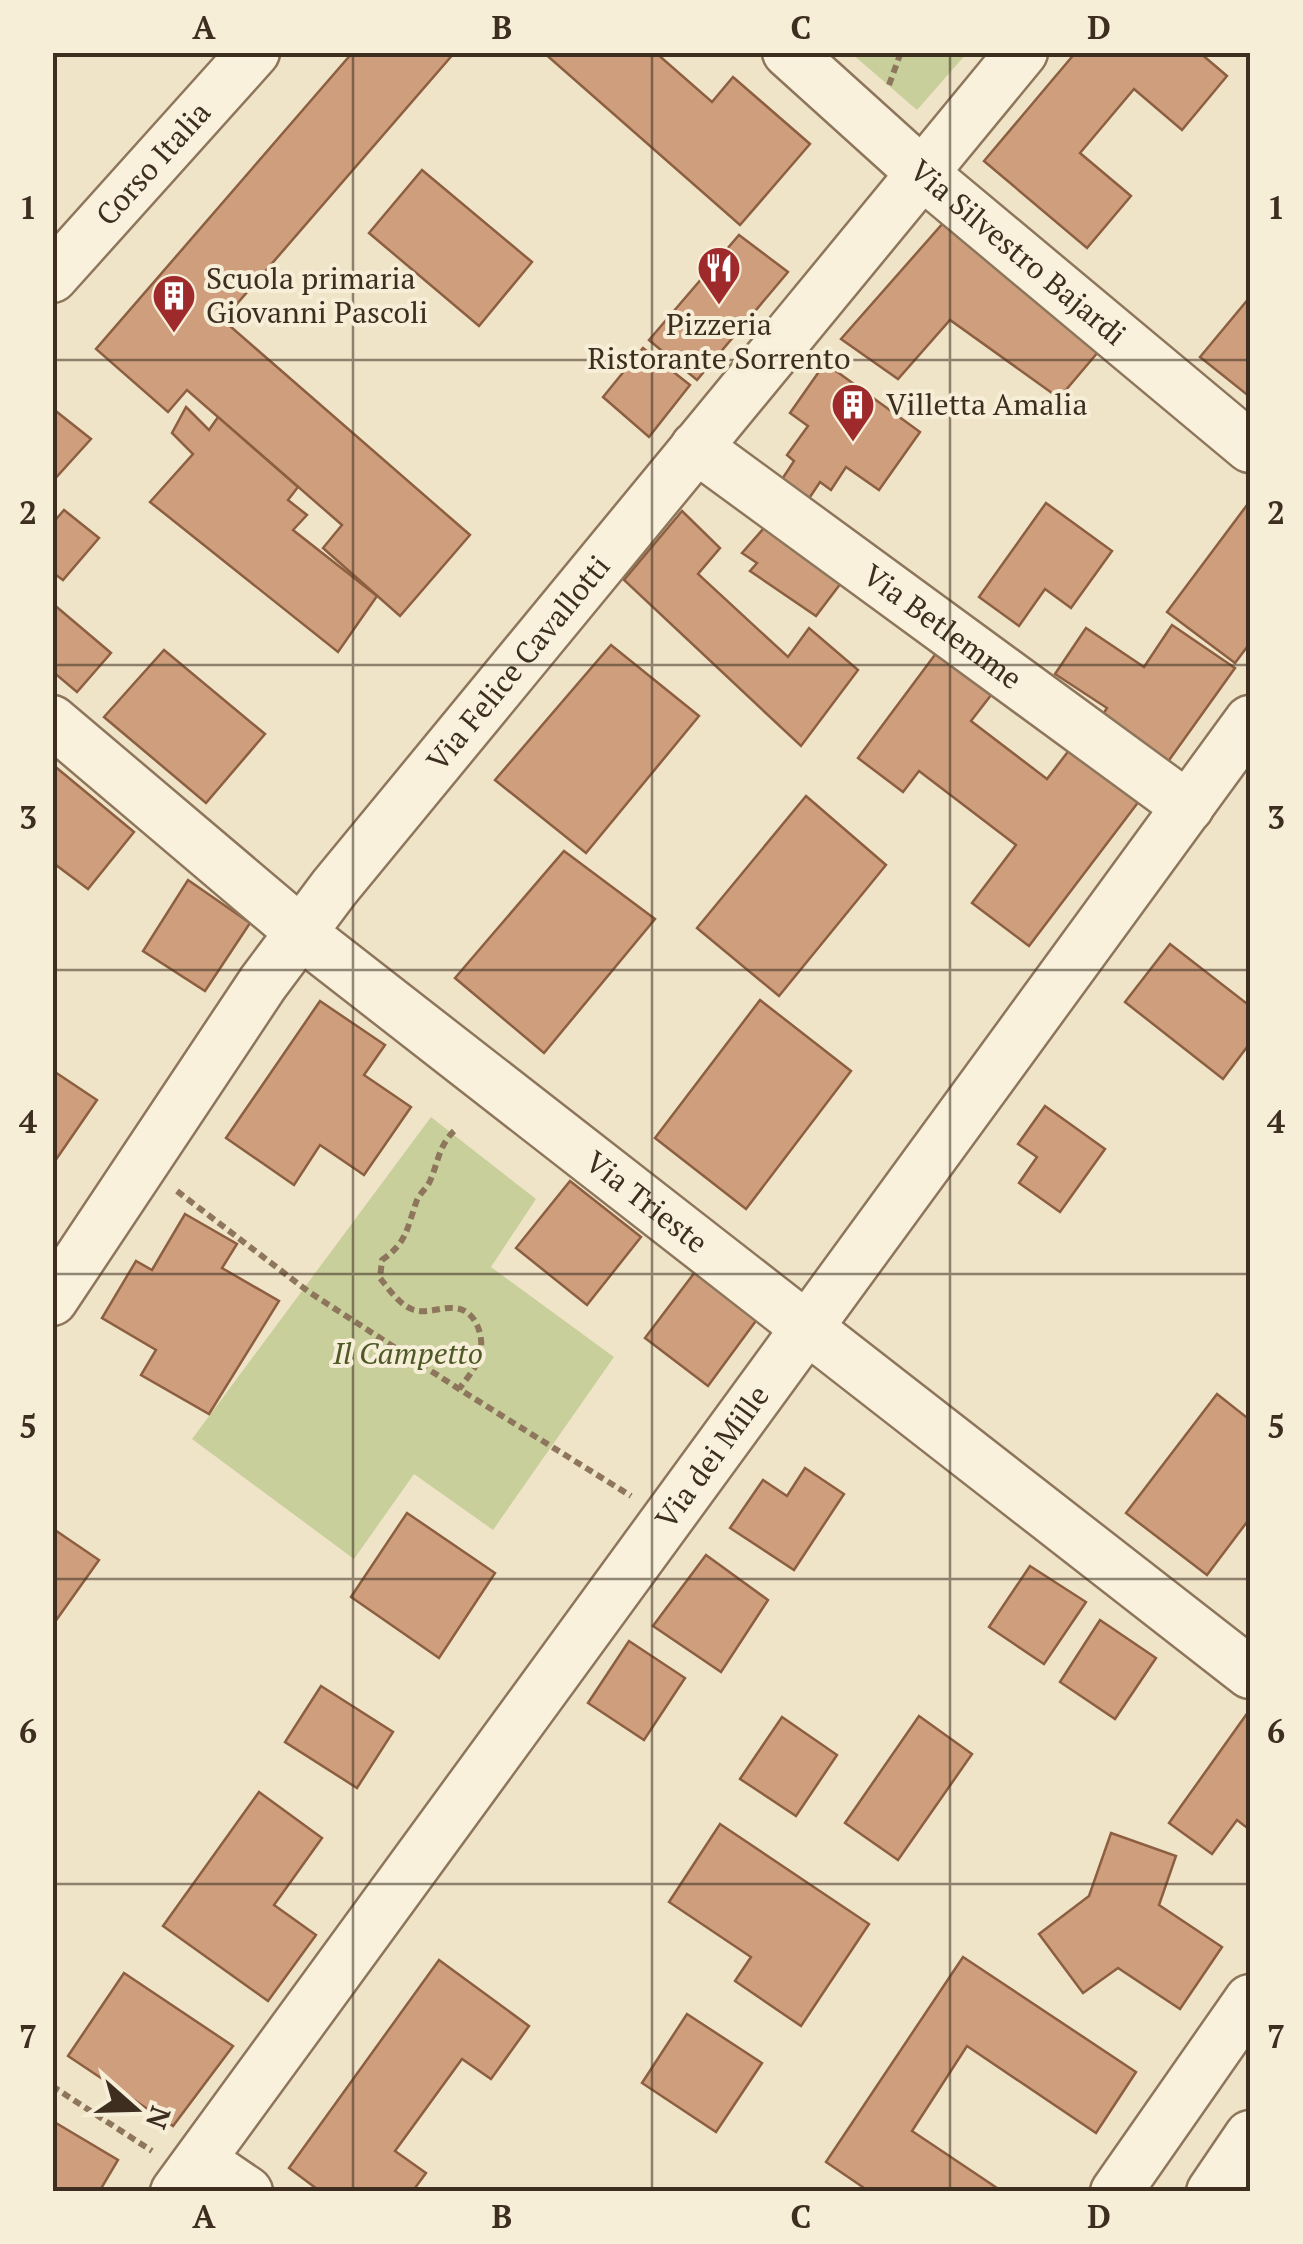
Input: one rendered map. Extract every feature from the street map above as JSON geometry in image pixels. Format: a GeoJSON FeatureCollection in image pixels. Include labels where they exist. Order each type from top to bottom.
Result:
{"type":"FeatureCollection","features":[{"type":"Feature","properties":{"kind":"street","name":"Corso Italia"},"geometry":{"type":"LineString","coordinates":[[52,276],[254,52]]}},
{"type":"Feature","properties":{"kind":"street","name":"Via Silvestro Bajardi"},"geometry":{"type":"LineString","coordinates":[[788,52],[923,174],[1250,446]]}},
{"type":"Feature","properties":{"kind":"street","name":"Via Felice Cavallotti"},"geometry":{"type":"LineString","coordinates":[[52,1300],[262,983],[334,888],[1022,52]]}},
{"type":"Feature","properties":{"kind":"street","name":"Via Betlemme"},"geometry":{"type":"LineString","coordinates":[[696,447],[1188,807]]}},
{"type":"Feature","properties":{"kind":"street","name":"Via dei Mille"},"geometry":{"type":"LineString","coordinates":[[178,2168],[808,1327],[1250,721]]}},
{"type":"Feature","properties":{"kind":"street","name":"Via Trieste"},"geometry":{"type":"LineString","coordinates":[[52,722],[301,932],[1250,1673]]}},
{"type":"Feature","properties":{"kind":"street"},"geometry":{"type":"LineString","coordinates":[[1116,2192],[1250,2000]]}},
{"type":"Feature","properties":{"kind":"street"},"geometry":{"type":"LineString","coordinates":[[1212,2192],[1250,2136]]}},
{"type":"Feature","properties":{"kind":"street"},"geometry":{"type":"LineString","coordinates":[[178,2168],[247,2192]]}},
{"type":"Feature","properties":{"kind":"path"},"geometry":{"type":"LineString","coordinates":[[884,101],[900,52]]}},
{"type":"Feature","properties":{"kind":"path"},"geometry":{"type":"LineString","coordinates":[[454,1132],[444,1142],[428,1186],[418,1196],[409,1229],[396,1250],[382,1260],[380,1278],[402,1303],[414,1310],[435,1312],[452,1308],[466,1311],[474,1319],[481,1335],[481,1354],[458,1389]]}},
{"type":"Feature","properties":{"kind":"path"},"geometry":{"type":"LineString","coordinates":[[164,1181],[309,1292],[636,1499]]}},
{"type":"Feature","properties":{"kind":"path"},"geometry":{"type":"LineString","coordinates":[[52,2086],[178,2168]]}},
{"type":"Feature","properties":{"kind":"green space"},"geometry":{"type":"Polygon","coordinates":[[[851,53],[967,53],[917,110],[851,53]]]}},
{"type":"Feature","properties":{"kind":"green space","name":"Il Campetto"},"geometry":{"type":"Polygon","coordinates":[[[431,1117],[536,1199],[491,1267],[614,1357],[493,1530],[414,1474],[354,1559],[192,1439],[431,1117]]]}},
{"type":"Feature","properties":{"kind":"building","name":"Scuola primaria Giovanni Pascoli"},"geometry":{"type":"Polygon","coordinates":[[[353,52],[455,52],[223,320],[470,535],[400,616],[323,548],[342,525],[187,390],[168,412],[96,349],[353,52]]]}},
{"type":"Feature","properties":{"kind":"building"},"geometry":{"type":"Polygon","coordinates":[[[543,52],[655,52],[712,102],[733,77],[810,144],[740,225],[543,52]]]}},
{"type":"Feature","properties":{"kind":"building"},"geometry":{"type":"Polygon","coordinates":[[[1076,52],[1199,52],[1227,76],[1182,130],[1134,89],[1080,153],[1131,196],[1087,248],[984,161],[1076,52]]]}},
{"type":"Feature","properties":{"kind":"building"},"geometry":{"type":"Polygon","coordinates":[[[422,170],[532,262],[479,326],[369,233],[422,170]]]}},
{"type":"Feature","properties":{"kind":"building"},"geometry":{"type":"Polygon","coordinates":[[[944,222],[1099,351],[1059,398],[950,320],[898,379],[841,339],[944,222]]]}},
{"type":"Feature","properties":{"kind":"building","name":"Pizzeria Ristorante Sorrento"},"geometry":{"type":"Polygon","coordinates":[[[739,235],[788,272],[697,380],[649,340],[739,235]]]}},
{"type":"Feature","properties":{"kind":"building"},"geometry":{"type":"Polygon","coordinates":[[[1250,297],[1250,397],[1200,357],[1250,297]]]}},
{"type":"Feature","properties":{"kind":"building"},"geometry":{"type":"Polygon","coordinates":[[[643,348],[690,385],[649,437],[603,397],[643,348]]]}},
{"type":"Feature","properties":{"kind":"building","name":"Villetta Amalia"},"geometry":{"type":"Polygon","coordinates":[[[825,363],[920,432],[879,490],[846,467],[831,490],[820,482],[802,509],[775,490],[794,461],[787,455],[808,426],[790,413],[825,363]]]}},
{"type":"Feature","properties":{"kind":"building"},"geometry":{"type":"Polygon","coordinates":[[[186,407],[209,430],[218,417],[298,487],[288,500],[307,515],[293,530],[377,596],[338,652],[150,502],[193,454],[172,433],[186,407]]]}},
{"type":"Feature","properties":{"kind":"building"},"geometry":{"type":"Polygon","coordinates":[[[52,408],[91,439],[52,482],[52,408]]]}},
{"type":"Feature","properties":{"kind":"building"},"geometry":{"type":"Polygon","coordinates":[[[1250,501],[1250,643],[1235,663],[1167,612],[1250,501]]]}},
{"type":"Feature","properties":{"kind":"building"},"geometry":{"type":"Polygon","coordinates":[[[1046,503],[1112,551],[1071,608],[1045,589],[1019,626],[979,597],[1046,503]]]}},
{"type":"Feature","properties":{"kind":"building"},"geometry":{"type":"Polygon","coordinates":[[[64,510],[99,538],[63,580],[52,572],[52,524],[64,510]]]}},
{"type":"Feature","properties":{"kind":"building"},"geometry":{"type":"Polygon","coordinates":[[[682,511],[720,548],[698,574],[788,657],[809,628],[858,670],[801,746],[624,580],[682,511]]]}},
{"type":"Feature","properties":{"kind":"building"},"geometry":{"type":"Polygon","coordinates":[[[764,528],[841,583],[816,616],[750,571],[757,563],[742,553],[764,528]]]}},
{"type":"Feature","properties":{"kind":"building"},"geometry":{"type":"Polygon","coordinates":[[[52,603],[111,653],[77,692],[52,671],[52,603]]]}},
{"type":"Feature","properties":{"kind":"building"},"geometry":{"type":"Polygon","coordinates":[[[1172,625],[1235,668],[1162,770],[1096,725],[1107,708],[1055,674],[1086,628],[1144,667],[1172,625]]]}},
{"type":"Feature","properties":{"kind":"building"},"geometry":{"type":"Polygon","coordinates":[[[611,645],[699,716],[586,853],[495,780],[611,645]]]}},
{"type":"Feature","properties":{"kind":"building"},"geometry":{"type":"Polygon","coordinates":[[[940,648],[995,690],[971,721],[1047,779],[1080,736],[1149,788],[1029,946],[972,903],[1016,845],[919,771],[903,792],[858,758],[940,648]]]}},
{"type":"Feature","properties":{"kind":"building"},"geometry":{"type":"Polygon","coordinates":[[[164,650],[265,734],[206,803],[104,717],[164,650]]]}},
{"type":"Feature","properties":{"kind":"building"},"geometry":{"type":"Polygon","coordinates":[[[52,764],[134,832],[88,889],[52,862],[52,764]]]}},
{"type":"Feature","properties":{"kind":"building"},"geometry":{"type":"Polygon","coordinates":[[[806,796],[886,865],[779,996],[697,928],[806,796]]]}},
{"type":"Feature","properties":{"kind":"building"},"geometry":{"type":"Polygon","coordinates":[[[564,851],[655,919],[544,1053],[455,978],[564,851]]]}},
{"type":"Feature","properties":{"kind":"building"},"geometry":{"type":"Polygon","coordinates":[[[188,880],[250,923],[205,991],[143,951],[188,880]]]}},
{"type":"Feature","properties":{"kind":"building"},"geometry":{"type":"Polygon","coordinates":[[[1170,944],[1250,1006],[1250,1043],[1223,1079],[1125,1002],[1170,944]]]}},
{"type":"Feature","properties":{"kind":"building"},"geometry":{"type":"Polygon","coordinates":[[[760,1000],[851,1071],[746,1209],[655,1138],[760,1000]]]}},
{"type":"Feature","properties":{"kind":"building"},"geometry":{"type":"Polygon","coordinates":[[[320,1001],[385,1045],[364,1075],[411,1107],[364,1175],[320,1145],[294,1185],[226,1138],[320,1001]]]}},
{"type":"Feature","properties":{"kind":"building"},"geometry":{"type":"Polygon","coordinates":[[[52,1070],[97,1100],[55,1161],[52,1159],[52,1070]]]}},
{"type":"Feature","properties":{"kind":"building"},"geometry":{"type":"Polygon","coordinates":[[[1045,1106],[1105,1149],[1060,1212],[1019,1183],[1037,1157],[1018,1144],[1045,1106]]]}},
{"type":"Feature","properties":{"kind":"building"},"geometry":{"type":"Polygon","coordinates":[[[570,1181],[641,1237],[587,1305],[516,1248],[570,1181]]]}},
{"type":"Feature","properties":{"kind":"building"},"geometry":{"type":"Polygon","coordinates":[[[185,1214],[237,1244],[222,1268],[279,1301],[209,1414],[141,1375],[156,1350],[102,1318],[136,1261],[152,1270],[185,1214]]]}},
{"type":"Feature","properties":{"kind":"building"},"geometry":{"type":"Polygon","coordinates":[[[695,1272],[758,1318],[708,1386],[645,1338],[695,1272]]]}},
{"type":"Feature","properties":{"kind":"building"},"geometry":{"type":"Polygon","coordinates":[[[1217,1394],[1250,1420],[1250,1518],[1207,1575],[1126,1513],[1217,1394]]]}},
{"type":"Feature","properties":{"kind":"building"},"geometry":{"type":"Polygon","coordinates":[[[805,1468],[844,1494],[794,1570],[730,1528],[763,1480],[787,1496],[805,1468]]]}},
{"type":"Feature","properties":{"kind":"building"},"geometry":{"type":"Polygon","coordinates":[[[407,1513],[495,1573],[439,1658],[351,1597],[407,1513]]]}},
{"type":"Feature","properties":{"kind":"building"},"geometry":{"type":"Polygon","coordinates":[[[52,1528],[99,1560],[52,1626],[52,1528]]]}},
{"type":"Feature","properties":{"kind":"building"},"geometry":{"type":"Polygon","coordinates":[[[706,1555],[768,1600],[721,1672],[653,1626],[706,1555]]]}},
{"type":"Feature","properties":{"kind":"building"},"geometry":{"type":"Polygon","coordinates":[[[1030,1566],[1086,1602],[1044,1664],[989,1627],[1030,1566]]]}},
{"type":"Feature","properties":{"kind":"building"},"geometry":{"type":"Polygon","coordinates":[[[1100,1620],[1156,1658],[1115,1719],[1060,1682],[1100,1620]]]}},
{"type":"Feature","properties":{"kind":"building"},"geometry":{"type":"Polygon","coordinates":[[[629,1641],[685,1678],[644,1740],[588,1703],[629,1641]]]}},
{"type":"Feature","properties":{"kind":"building"},"geometry":{"type":"Polygon","coordinates":[[[321,1686],[393,1732],[357,1788],[285,1742],[321,1686]]]}},
{"type":"Feature","properties":{"kind":"building"},"geometry":{"type":"Polygon","coordinates":[[[1246,1715],[1250,1719],[1250,1830],[1237,1820],[1212,1854],[1169,1823],[1246,1715]]]}},
{"type":"Feature","properties":{"kind":"building"},"geometry":{"type":"Polygon","coordinates":[[[919,1716],[972,1754],[898,1860],[845,1823],[919,1716]]]}},
{"type":"Feature","properties":{"kind":"building"},"geometry":{"type":"Polygon","coordinates":[[[782,1717],[837,1755],[796,1816],[740,1779],[782,1717]]]}},
{"type":"Feature","properties":{"kind":"building"},"geometry":{"type":"Polygon","coordinates":[[[259,1792],[322,1838],[274,1905],[316,1935],[268,2001],[163,1926],[259,1792]]]}},
{"type":"Feature","properties":{"kind":"building"},"geometry":{"type":"Polygon","coordinates":[[[720,1824],[869,1924],[801,2026],[735,1981],[751,1957],[669,1902],[720,1824]]]}},
{"type":"Feature","properties":{"kind":"building"},"geometry":{"type":"Polygon","coordinates":[[[1111,1833],[1176,1856],[1159,1905],[1222,1947],[1180,2009],[1118,1968],[1083,1993],[1039,1934],[1089,1896],[1111,1833]]]}},
{"type":"Feature","properties":{"kind":"building"},"geometry":{"type":"Polygon","coordinates":[[[963,1957],[1136,2072],[1096,2133],[967,2046],[912,2131],[1003,2192],[870,2192],[826,2162],[963,1957]]]}},
{"type":"Feature","properties":{"kind":"building"},"geometry":{"type":"Polygon","coordinates":[[[439,1960],[529,2026],[491,2079],[462,2059],[395,2151],[426,2173],[412,2192],[321,2192],[289,2168],[439,1960]]]}},
{"type":"Feature","properties":{"kind":"building"},"geometry":{"type":"Polygon","coordinates":[[[124,1973],[233,2046],[173,2126],[68,2056],[124,1973]]]}},
{"type":"Feature","properties":{"kind":"building"},"geometry":{"type":"Polygon","coordinates":[[[687,2014],[762,2063],[716,2132],[642,2083],[687,2014]]]}},
{"type":"Feature","properties":{"kind":"building"},"geometry":{"type":"Polygon","coordinates":[[[56,2123],[118,2160],[99,2192],[52,2192],[52,2130],[56,2123]]]}},
{"type":"Feature","properties":{"kind":"place","name":"Pizzeria Ristorante Sorrento"},"geometry":{"type":"Point","coordinates":[719,306]}},
{"type":"Feature","properties":{"kind":"place","name":"Scuola primaria Giovanni Pascoli"},"geometry":{"type":"Point","coordinates":[174,334]}},
{"type":"Feature","properties":{"kind":"place","name":"Villetta Amalia"},"geometry":{"type":"Point","coordinates":[853,443]}}]}
